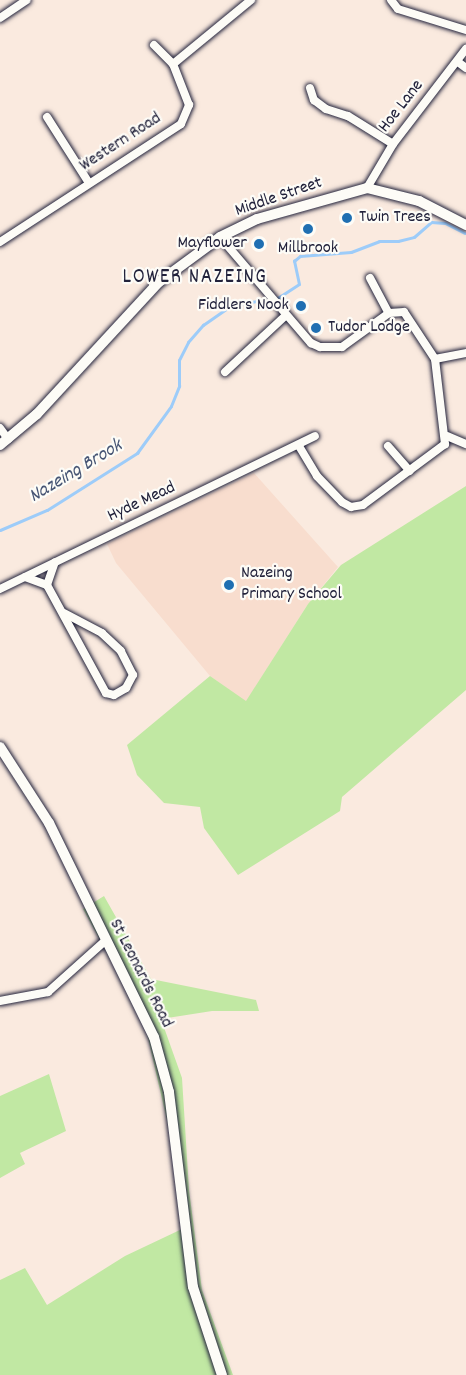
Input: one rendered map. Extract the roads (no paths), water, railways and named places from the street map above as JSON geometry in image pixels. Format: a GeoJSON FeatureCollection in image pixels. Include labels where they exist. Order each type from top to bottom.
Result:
{"type":"FeatureCollection","features":[{"type":"Feature","properties":{"kind":"main road","name":"Middle Street"},"geometry":{"type":"LineString","coordinates":[[4,442],[37,414],[159,282],[220,237],[287,208],[367,189],[420,201],[466,225]]}},
{"type":"Feature","properties":{"kind":"main road","name":"St Leonards Road"},"geometry":{"type":"LineString","coordinates":[[0,747],[48,823],[105,941],[144,1010],[162,1059],[180,1168],[193,1287],[222,1375]]}},
{"type":"Feature","properties":{"kind":"street"},"geometry":{"type":"LineString","coordinates":[[0,18],[27,0]]}},
{"type":"Feature","properties":{"kind":"street"},"geometry":{"type":"LineString","coordinates":[[154,45],[173,64],[250,0]]}},
{"type":"Feature","properties":{"kind":"street"},"geometry":{"type":"LineString","coordinates":[[391,0],[398,9],[466,30]]}},
{"type":"Feature","properties":{"kind":"street","name":"Hoe Lane"},"geometry":{"type":"LineString","coordinates":[[367,189],[393,144],[466,49]]}},
{"type":"Feature","properties":{"kind":"street"},"geometry":{"type":"LineString","coordinates":[[458,62],[466,68]]}},
{"type":"Feature","properties":{"kind":"street","name":"Western Road"},"geometry":{"type":"LineString","coordinates":[[0,242],[181,124],[187,115],[189,105],[173,64]]}},
{"type":"Feature","properties":{"kind":"street"},"geometry":{"type":"LineString","coordinates":[[310,88],[314,100],[326,109],[348,116],[393,144]]}},
{"type":"Feature","properties":{"kind":"street"},"geometry":{"type":"LineString","coordinates":[[47,117],[89,183]]}},
{"type":"Feature","properties":{"kind":"street"},"geometry":{"type":"LineString","coordinates":[[220,237],[285,316],[311,343],[331,349],[353,341],[389,313],[404,312],[416,325],[435,359],[447,436],[437,452],[363,505],[351,507],[342,502],[317,476],[299,446]]}},
{"type":"Feature","properties":{"kind":"street"},"geometry":{"type":"LineString","coordinates":[[370,278],[389,313]]}},
{"type":"Feature","properties":{"kind":"street"},"geometry":{"type":"LineString","coordinates":[[225,372],[285,316]]}},
{"type":"Feature","properties":{"kind":"street"},"geometry":{"type":"LineString","coordinates":[[435,359],[465,353]]}},
{"type":"Feature","properties":{"kind":"street"},"geometry":{"type":"LineString","coordinates":[[0,428],[4,442]]}},
{"type":"Feature","properties":{"kind":"street","name":"Hyde Mead"},"geometry":{"type":"LineString","coordinates":[[0,589],[299,446],[315,436]]}},
{"type":"Feature","properties":{"kind":"street"},"geometry":{"type":"LineString","coordinates":[[447,436],[466,444]]}},
{"type":"Feature","properties":{"kind":"street"},"geometry":{"type":"LineString","coordinates":[[388,446],[410,471]]}},
{"type":"Feature","properties":{"kind":"street"},"geometry":{"type":"LineString","coordinates":[[47,585],[54,562]]}},
{"type":"Feature","properties":{"kind":"street"},"geometry":{"type":"LineString","coordinates":[[25,577],[47,585],[106,693],[114,694],[126,688],[133,675],[121,651],[102,633],[64,613]]}},
{"type":"Feature","properties":{"kind":"street"},"geometry":{"type":"LineString","coordinates":[[0,1002],[48,992],[105,941]]}},
{"type":"Feature","properties":{"kind":"waterway","name":"Nazeing Brook"},"geometry":{"type":"LineString","coordinates":[[276,299],[299,284],[294,261],[300,256],[351,252],[379,241],[398,241],[414,237],[431,222],[445,223],[465,233]]}},
{"type":"Feature","properties":{"kind":"waterway","name":"Nazeing Brook"},"geometry":{"type":"LineString","coordinates":[[0,530],[47,510],[137,453],[171,406],[179,386],[179,360],[188,342],[203,325],[232,305],[262,300]]}},
{"type":"Feature","properties":{"kind":"place","name":"Twin Trees"},"geometry":{"type":"Point","coordinates":[347,218]}},
{"type":"Feature","properties":{"kind":"place","name":"Millbrook"},"geometry":{"type":"Point","coordinates":[308,229]}},
{"type":"Feature","properties":{"kind":"place","name":"Mayflower"},"geometry":{"type":"Point","coordinates":[259,244]}},
{"type":"Feature","properties":{"kind":"place","name":"Fiddlers Nook"},"geometry":{"type":"Point","coordinates":[301,306]}},
{"type":"Feature","properties":{"kind":"place","name":"Tudor Lodge"},"geometry":{"type":"Point","coordinates":[316,328]}},
{"type":"Feature","properties":{"kind":"place","name":"Nazeing Primary School"},"geometry":{"type":"Point","coordinates":[229,585]}},
{"type":"Feature","properties":{"kind":"district","name":"LOWER NAZEING"},"geometry":{"type":"Point","coordinates":[195,278]}}]}
